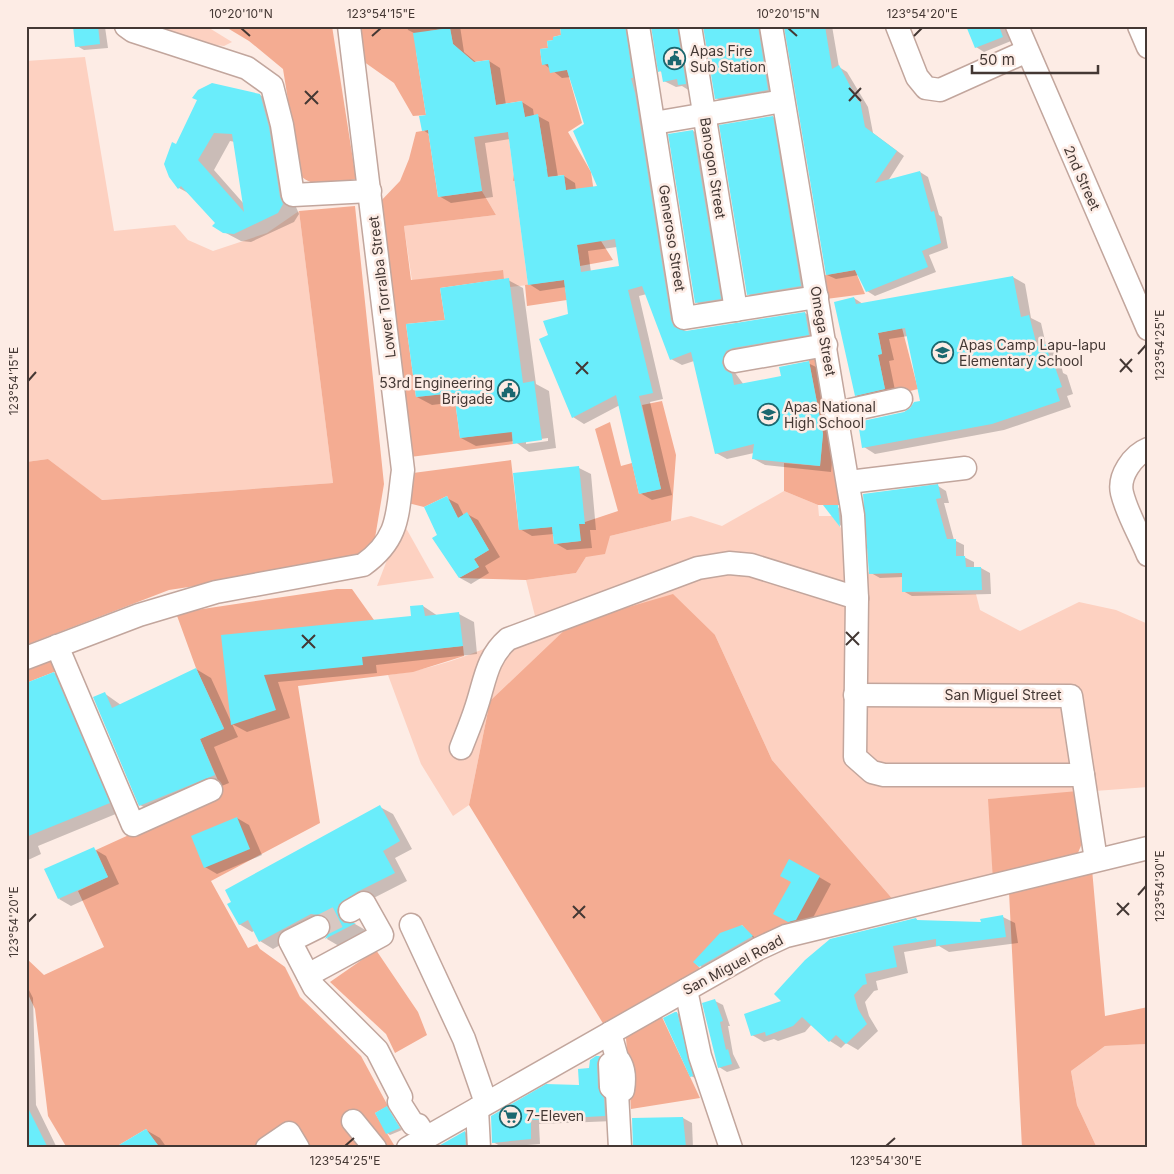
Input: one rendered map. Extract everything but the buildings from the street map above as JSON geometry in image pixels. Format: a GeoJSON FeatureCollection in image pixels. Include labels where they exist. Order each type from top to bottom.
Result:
{"type":"FeatureCollection","features":[{"type":"Feature","properties":{"kind":"street"},"geometry":{"type":"LineString","coordinates":[[126,26],[134,31],[247,68],[272,86],[282,125],[293,195],[370,191]]}},
{"type":"Feature","properties":{"kind":"street","name":"Lower Torralba Street"},"geometry":{"type":"LineString","coordinates":[[57,646],[139,615],[216,592],[363,565],[378,554],[390,539],[396,522],[403,470],[350,26]]}},
{"type":"Feature","properties":{"kind":"street","name":"Generoso Street"},"geometry":{"type":"LineString","coordinates":[[638,26],[684,318],[817,297]]}},
{"type":"Feature","properties":{"kind":"street","name":"Banogon Street"},"geometry":{"type":"LineString","coordinates":[[690,26],[736,310]]}},
{"type":"Feature","properties":{"kind":"street","name":"Omega Street"},"geometry":{"type":"LineString","coordinates":[[771,26],[848,482],[857,598],[854,695],[855,757],[872,772],[884,775],[1083,776]]}},
{"type":"Feature","properties":{"kind":"street"},"geometry":{"type":"LineString","coordinates":[[897,26],[917,77],[926,88],[940,90],[1027,51]]}},
{"type":"Feature","properties":{"kind":"street","name":"2nd Street"},"geometry":{"type":"LineString","coordinates":[[1017,26],[1148,329]]}},
{"type":"Feature","properties":{"kind":"street"},"geometry":{"type":"LineString","coordinates":[[1139,26],[1148,47]]}},
{"type":"Feature","properties":{"kind":"street"},"geometry":{"type":"LineString","coordinates":[[654,123],[784,101]]}},
{"type":"Feature","properties":{"kind":"street"},"geometry":{"type":"LineString","coordinates":[[735,361],[826,345]]}},
{"type":"Feature","properties":{"kind":"street"},"geometry":{"type":"LineString","coordinates":[[837,413],[901,399]]}},
{"type":"Feature","properties":{"kind":"street"},"geometry":{"type":"LineString","coordinates":[[1148,449],[1140,452],[1125,471],[1122,491],[1148,555]]}},
{"type":"Feature","properties":{"kind":"street"},"geometry":{"type":"LineString","coordinates":[[848,482],[965,468]]}},
{"type":"Feature","properties":{"kind":"street"},"geometry":{"type":"LineString","coordinates":[[461,748],[477,706],[489,664],[498,648],[508,639],[698,568],[728,563],[751,565],[857,598]]}},
{"type":"Feature","properties":{"kind":"street"},"geometry":{"type":"LineString","coordinates":[[26,658],[57,646],[133,825],[211,790]]}},
{"type":"Feature","properties":{"kind":"street","name":"San Miguel Street"},"geometry":{"type":"LineString","coordinates":[[854,695],[1071,696],[1096,860]]}},
{"type":"Feature","properties":{"kind":"street","name":"San Miguel Road"},"geometry":{"type":"LineString","coordinates":[[417,1137],[481,1106],[758,949],[786,936],[1148,848]]}},
{"type":"Feature","properties":{"kind":"street"},"geometry":{"type":"LineString","coordinates":[[308,975],[382,935],[364,903],[350,911]]}},
{"type":"Feature","properties":{"kind":"street"},"geometry":{"type":"LineString","coordinates":[[411,925],[464,1039],[481,1106],[479,1148]]}},
{"type":"Feature","properties":{"kind":"street"},"geometry":{"type":"LineString","coordinates":[[318,927],[290,941],[314,987],[377,1050],[401,1097],[409,1097],[411,1100],[422,1120],[417,1137]]}},
{"type":"Feature","properties":{"kind":"street"},"geometry":{"type":"LineString","coordinates":[[686,990],[700,1056],[731,1148]]}},
{"type":"Feature","properties":{"kind":"street"},"geometry":{"type":"LineString","coordinates":[[610,1033],[617,1058],[610,1064],[611,1087],[617,1092],[620,1148]]}},
{"type":"Feature","properties":{"kind":"street"},"geometry":{"type":"LineString","coordinates":[[352,1121],[375,1148]]}},
{"type":"Feature","properties":{"kind":"street"},"geometry":{"type":"LineString","coordinates":[[267,1148],[289,1134],[298,1148]]}},
{"type":"Feature","properties":{"kind":"shaded area"},"geometry":{"type":"Polygon","coordinates":[[[177,26],[206,26],[232,42],[224,46],[169,39],[158,31],[177,26]]]}},
{"type":"Feature","properties":{"kind":"shaded area"},"geometry":{"type":"Polygon","coordinates":[[[224,26],[332,26],[356,179],[319,184],[306,180],[300,175],[283,69],[249,41],[224,26]]]}},
{"type":"Feature","properties":{"kind":"shaded area"},"geometry":{"type":"Polygon","coordinates":[[[357,26],[560,26],[561,35],[547,41],[548,48],[540,49],[542,64],[567,70],[582,123],[568,132],[591,172],[601,241],[613,260],[580,266],[574,224],[576,189],[566,190],[564,175],[513,181],[514,174],[547,169],[538,115],[525,117],[522,101],[496,105],[489,60],[474,62],[453,44],[450,28],[429,31],[432,48],[416,51],[426,115],[413,116],[394,83],[360,59],[357,26]]]}},
{"type":"Feature","properties":{"kind":"shaded area"},"geometry":{"type":"Polygon","coordinates":[[[85,57],[114,231],[175,225],[188,240],[213,251],[267,233],[299,211],[333,483],[101,500],[48,459],[26,462],[26,61],[85,57]]]}},
{"type":"Feature","properties":{"kind":"shaded area"},"geometry":{"type":"Polygon","coordinates":[[[492,127],[493,134],[508,132],[528,285],[510,287],[504,279],[502,270],[412,281],[404,226],[496,215],[482,191],[473,130],[492,127]]]}},
{"type":"Feature","properties":{"kind":"shaded area"},"geometry":{"type":"Polygon","coordinates":[[[428,130],[438,197],[482,191],[496,215],[404,226],[411,280],[503,270],[504,279],[440,288],[445,320],[406,324],[416,397],[454,393],[460,438],[506,432],[506,385],[513,444],[410,457],[378,204],[400,181],[409,159],[416,132],[428,130]]]}},
{"type":"Feature","properties":{"kind":"shaded area"},"geometry":{"type":"Polygon","coordinates":[[[355,206],[384,484],[375,538],[354,562],[169,590],[26,645],[26,462],[48,459],[102,500],[333,483],[299,211],[355,206]]]}},
{"type":"Feature","properties":{"kind":"shaded area"},"geometry":{"type":"Polygon","coordinates":[[[855,270],[865,294],[826,299],[821,276],[855,270]]]}},
{"type":"Feature","properties":{"kind":"shaded area"},"geometry":{"type":"Polygon","coordinates":[[[564,280],[567,300],[527,306],[525,285],[564,280]]]}},
{"type":"Feature","properties":{"kind":"shaded area"},"geometry":{"type":"Polygon","coordinates":[[[902,328],[918,389],[855,405],[855,396],[885,389],[878,355],[882,353],[878,333],[902,328]]]}},
{"type":"Feature","properties":{"kind":"shaded area"},"geometry":{"type":"Polygon","coordinates":[[[821,353],[843,505],[818,505],[784,491],[784,463],[820,466],[823,433],[808,356],[821,353]]]}},
{"type":"Feature","properties":{"kind":"shaded area"},"geometry":{"type":"Polygon","coordinates":[[[662,401],[676,455],[671,521],[610,536],[605,554],[586,557],[576,573],[526,580],[459,578],[479,567],[474,559],[489,550],[467,513],[458,518],[447,496],[424,507],[408,503],[413,473],[511,460],[519,530],[552,527],[554,544],[580,541],[579,524],[618,511],[595,429],[610,422],[621,466],[632,463],[639,494],[661,489],[642,405],[662,401]]]}},
{"type":"Feature","properties":{"kind":"shaded area"},"geometry":{"type":"Polygon","coordinates":[[[784,491],[818,505],[819,516],[832,516],[847,536],[848,564],[870,573],[882,573],[904,563],[902,592],[976,594],[980,610],[1020,631],[1079,602],[1116,610],[1148,624],[1148,787],[989,799],[993,882],[896,903],[772,760],[715,635],[490,701],[469,805],[453,816],[421,764],[388,675],[446,663],[502,641],[537,624],[526,580],[576,573],[586,557],[610,536],[691,516],[722,526],[784,491]]]}},
{"type":"Feature","properties":{"kind":"shaded area"},"geometry":{"type":"Polygon","coordinates":[[[402,521],[434,578],[377,586],[402,521]]]}},
{"type":"Feature","properties":{"kind":"shaded area"},"geometry":{"type":"Polygon","coordinates":[[[337,589],[352,589],[374,620],[378,655],[463,646],[464,656],[413,672],[298,686],[320,823],[211,881],[248,948],[257,944],[260,949],[285,967],[300,997],[361,1056],[388,1106],[375,1113],[394,1145],[389,1148],[160,1148],[146,1129],[114,1148],[67,1148],[48,1116],[35,1009],[26,990],[26,958],[44,975],[104,947],[78,891],[108,877],[96,850],[223,792],[200,739],[224,728],[196,668],[176,613],[337,589]]]}},
{"type":"Feature","properties":{"kind":"shaded area"},"geometry":{"type":"Polygon","coordinates":[[[673,594],[715,635],[772,760],[896,903],[755,940],[742,925],[694,962],[705,973],[604,1025],[469,805],[490,701],[571,624],[673,594]]]}},
{"type":"Feature","properties":{"kind":"shaded area"},"geometry":{"type":"Polygon","coordinates":[[[54,660],[59,670],[26,683],[26,671],[54,660]]]}},
{"type":"Feature","properties":{"kind":"shaded area"},"geometry":{"type":"Polygon","coordinates":[[[1078,791],[1083,841],[1075,860],[993,882],[988,799],[1078,791]]]}},
{"type":"Feature","properties":{"kind":"shaded area"},"geometry":{"type":"Polygon","coordinates":[[[1092,869],[1105,1016],[1148,1007],[1148,1044],[1105,1046],[1071,1071],[1077,1105],[1097,1148],[1022,1148],[1009,892],[1092,869]]]}},
{"type":"Feature","properties":{"kind":"shaded area"},"geometry":{"type":"Polygon","coordinates":[[[376,950],[418,1012],[427,1035],[395,1053],[386,1034],[330,982],[376,950]]]}},
{"type":"Feature","properties":{"kind":"shaded area"},"geometry":{"type":"Polygon","coordinates":[[[661,1015],[700,1098],[631,1109],[626,1038],[661,1015]]]}},
{"type":"Feature","properties":{"kind":"shaded area"},"geometry":{"type":"Polygon","coordinates":[[[1148,1044],[1148,1148],[1097,1148],[1077,1105],[1071,1071],[1105,1046],[1148,1044]]]}},
{"type":"Feature","properties":{"kind":"tunnel"},"geometry":{"type":"LineString","coordinates":[[318,927],[350,911]]}},
{"type":"Feature","properties":{"kind":"place","name":"Apas Fire Sub Station"},"geometry":{"type":"Point","coordinates":[674,59]}},
{"type":"Feature","properties":{"kind":"place","name":"Apas Camp Lapu-lapu Elementary School"},"geometry":{"type":"Point","coordinates":[943,353]}},
{"type":"Feature","properties":{"kind":"place","name":"53rd Engineering Brigade"},"geometry":{"type":"Point","coordinates":[509,391]}},
{"type":"Feature","properties":{"kind":"place","name":"Apas National High School"},"geometry":{"type":"Point","coordinates":[768,415]}},
{"type":"Feature","properties":{"kind":"place","name":"7-Eleven"},"geometry":{"type":"Point","coordinates":[510,1116]}}]}
